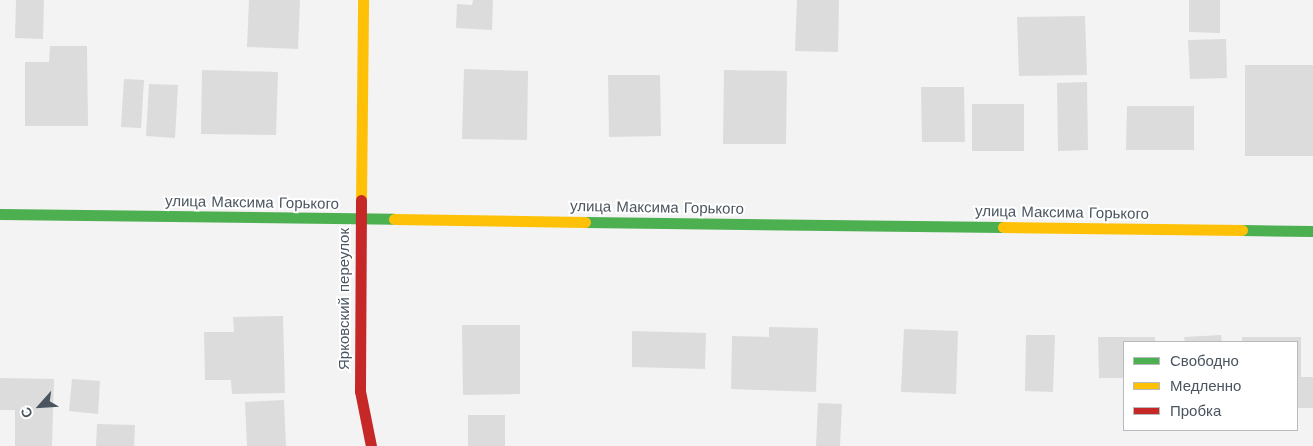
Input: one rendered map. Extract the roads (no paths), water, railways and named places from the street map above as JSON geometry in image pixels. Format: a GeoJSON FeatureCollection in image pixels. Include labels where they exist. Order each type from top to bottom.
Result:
{"type":"FeatureCollection","features":[{"type":"Feature","properties":{"kind":"main road","name":"Ярковский переулок"},"geometry":{"type":"LineString","coordinates":[[362,0],[360,391],[371,446]]}},
{"type":"Feature","properties":{"kind":"main road","name":"улица Максима Горького"},"geometry":{"type":"LineString","coordinates":[[0,214],[1313,231]]}}]}
